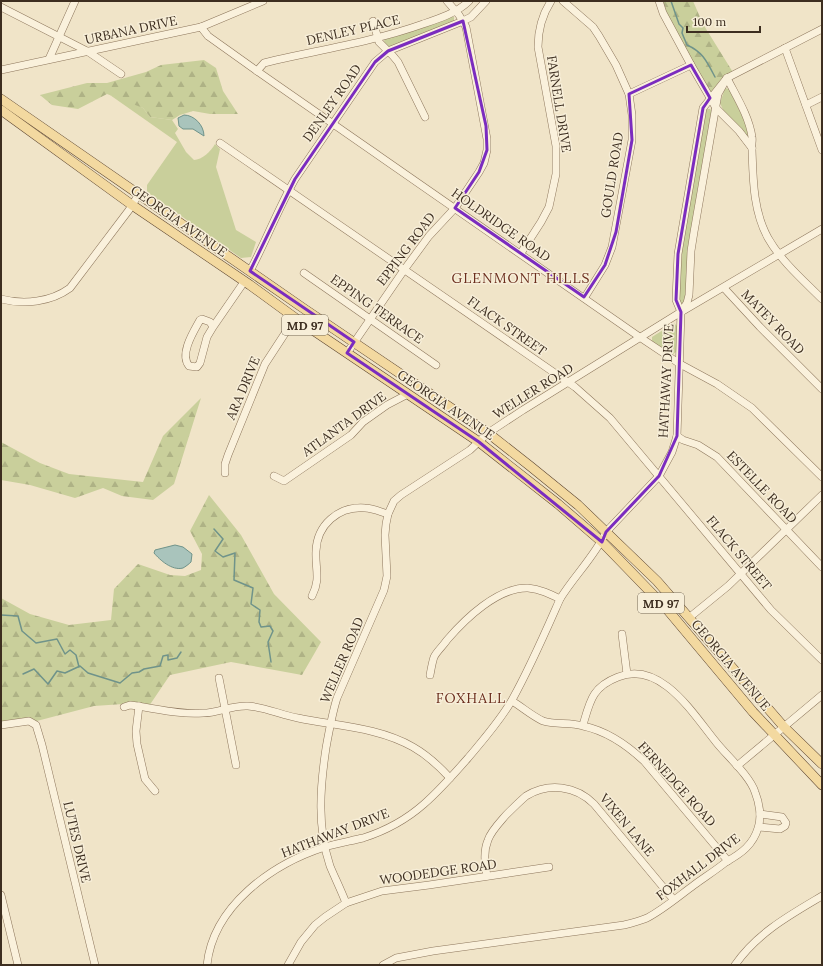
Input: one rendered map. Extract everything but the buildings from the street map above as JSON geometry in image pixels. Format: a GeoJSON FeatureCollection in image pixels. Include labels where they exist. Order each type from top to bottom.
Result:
{"type":"FeatureCollection","features":[{"type":"Feature","properties":{"kind":"main road","name":"GEORGIA AVENUE"},"geometry":{"type":"LineString","coordinates":[[1,99],[488,433],[548,480],[606,532],[657,581],[690,617],[784,727],[822,764]]}},
{"type":"Feature","properties":{"kind":"main road","name":"GEORGIA AVENUE"},"geometry":{"type":"LineString","coordinates":[[1,110],[132,205],[346,353],[479,442],[558,504],[602,542],[666,608],[774,735],[822,785]]}},
{"type":"Feature","properties":{"kind":"street"},"geometry":{"type":"LineString","coordinates":[[48,59],[75,1]]}},
{"type":"Feature","properties":{"kind":"street","name":"URBANA DRIVE"},"geometry":{"type":"LineString","coordinates":[[1,70],[201,27],[263,1]]}},
{"type":"Feature","properties":{"kind":"street","name":"EPPING ROAD"},"geometry":{"type":"LineString","coordinates":[[346,353],[429,236],[455,208],[484,163],[487,150],[486,126],[469,40],[463,22],[447,1]]}},
{"type":"Feature","properties":{"kind":"street"},"geometry":{"type":"LineString","coordinates":[[456,11],[469,1]]}},
{"type":"Feature","properties":{"kind":"street","name":"DENLEY ROAD"},"geometry":{"type":"LineString","coordinates":[[250,271],[263,247],[288,190],[332,123],[375,62],[388,51],[463,22],[471,17],[486,1]]}},
{"type":"Feature","properties":{"kind":"street","name":"FARNELL DRIVE"},"geometry":{"type":"LineString","coordinates":[[521,253],[549,207],[556,174],[556,146],[538,47],[538,34],[541,24],[545,12],[552,1]]}},
{"type":"Feature","properties":{"kind":"street","name":"GOULD ROAD"},"geometry":{"type":"LineString","coordinates":[[563,1],[593,27],[616,65],[629,94],[632,115],[632,140],[616,232],[605,265],[584,297]]}},
{"type":"Feature","properties":{"kind":"street"},"geometry":{"type":"LineString","coordinates":[[659,1],[663,13],[691,66],[716,108],[739,131],[752,148]]}},
{"type":"Feature","properties":{"kind":"street"},"geometry":{"type":"LineString","coordinates":[[1,7],[58,38],[87,51],[121,74]]}},
{"type":"Feature","properties":{"kind":"street","name":"DENLEY PLACE"},"geometry":{"type":"LineString","coordinates":[[257,71],[264,63],[368,41],[439,19],[456,11]]}},
{"type":"Feature","properties":{"kind":"street"},"geometry":{"type":"LineString","coordinates":[[373,21],[379,42],[394,56],[398,62],[425,117]]}},
{"type":"Feature","properties":{"kind":"street","name":"HOLDRIDGE ROAD"},"geometry":{"type":"LineString","coordinates":[[201,27],[208,36],[257,71],[642,338],[680,364],[717,384],[752,408],[822,477]]}},
{"type":"Feature","properties":{"kind":"street"},"geometry":{"type":"LineString","coordinates":[[822,29],[727,78],[750,126],[757,211],[767,237],[778,254],[822,299]]}},
{"type":"Feature","properties":{"kind":"street"},"geometry":{"type":"LineString","coordinates":[[785,48],[822,150]]}},
{"type":"Feature","properties":{"kind":"street"},"geometry":{"type":"LineString","coordinates":[[629,94],[691,66]]}},
{"type":"Feature","properties":{"kind":"street","name":"HATHAWAY DRIVE"},"geometry":{"type":"LineString","coordinates":[[681,312],[678,308],[676,300],[678,254],[703,108],[727,78]]}},
{"type":"Feature","properties":{"kind":"street","name":"HATHAWAY DRIVE"},"geometry":{"type":"LineString","coordinates":[[207,965],[210,948],[221,924],[246,893],[271,873],[289,862],[325,847],[364,838],[386,829],[411,814],[424,804],[450,778],[488,734],[512,701],[566,588],[602,542],[606,532],[659,476],[672,452],[677,436],[681,312],[687,303],[689,294],[692,245],[718,94],[727,78]]}},
{"type":"Feature","properties":{"kind":"street"},"geometry":{"type":"LineString","coordinates":[[806,104],[822,97]]}},
{"type":"Feature","properties":{"kind":"street","name":"FLACK STREET"},"geometry":{"type":"LineString","coordinates":[[220,143],[568,383],[610,418],[771,610],[822,660]]}},
{"type":"Feature","properties":{"kind":"street"},"geometry":{"type":"LineString","coordinates":[[1,299],[21,302],[36,301],[62,294],[70,288],[139,194]]}},
{"type":"Feature","properties":{"kind":"street","name":"WELLER ROAD"},"geometry":{"type":"LineString","coordinates":[[346,903],[330,866],[325,847],[321,822],[320,794],[322,775],[332,712],[384,590],[387,569],[385,535],[388,514],[394,501],[415,484],[470,450],[488,433],[642,338],[681,312],[822,229]]}},
{"type":"Feature","properties":{"kind":"street","name":"EPPING TERRACE"},"geometry":{"type":"LineString","coordinates":[[304,274],[370,318],[436,365]]}},
{"type":"Feature","properties":{"kind":"street"},"geometry":{"type":"LineString","coordinates":[[213,327],[210,322],[202,319],[200,320],[190,336],[185,358],[188,366],[197,367],[200,363],[207,337],[244,282]]}},
{"type":"Feature","properties":{"kind":"street","name":"MATEY ROAD"},"geometry":{"type":"LineString","coordinates":[[724,288],[822,389]]}},
{"type":"Feature","properties":{"kind":"street","name":"ARA DRIVE"},"geometry":{"type":"LineString","coordinates":[[225,473],[225,464],[228,455],[265,364],[295,318]]}},
{"type":"Feature","properties":{"kind":"street","name":"ATLANTA DRIVE"},"geometry":{"type":"LineString","coordinates":[[274,476],[284,481],[351,436],[363,422],[387,405],[408,394]]}},
{"type":"Feature","properties":{"kind":"street","name":"ESTELLE ROAD"},"geometry":{"type":"LineString","coordinates":[[677,436],[683,440],[698,445],[717,457],[822,567]]}},
{"type":"Feature","properties":{"kind":"street"},"geometry":{"type":"LineString","coordinates":[[690,617],[741,573],[822,495]]}},
{"type":"Feature","properties":{"kind":"street"},"geometry":{"type":"LineString","coordinates":[[312,596],[317,583],[316,544],[322,528],[328,520],[338,513],[354,508],[366,508],[388,514]]}},
{"type":"Feature","properties":{"kind":"street"},"geometry":{"type":"LineString","coordinates":[[430,675],[434,658],[459,627],[481,608],[502,594],[528,588],[544,591],[560,599]]}},
{"type":"Feature","properties":{"kind":"street"},"geometry":{"type":"LineString","coordinates":[[622,634],[627,674]]}},
{"type":"Feature","properties":{"kind":"street","name":"FOXHALL DRIVE"},"geometry":{"type":"LineString","coordinates":[[383,965],[396,958],[433,951],[624,925],[646,918],[660,910],[673,899],[741,853],[747,847],[758,827],[760,814],[755,791],[737,766],[668,686],[653,678],[639,674],[627,674],[607,681],[589,701],[583,726]]}},
{"type":"Feature","properties":{"kind":"street"},"geometry":{"type":"LineString","coordinates":[[219,678],[236,765]]}},
{"type":"Feature","properties":{"kind":"street"},"geometry":{"type":"LineString","coordinates":[[737,766],[822,695]]}},
{"type":"Feature","properties":{"kind":"street","name":"FERNEDGE ROAD"},"geometry":{"type":"LineString","coordinates":[[512,701],[537,718],[545,721],[583,726],[607,734],[629,747],[644,761],[728,861]]}},
{"type":"Feature","properties":{"kind":"street"},"geometry":{"type":"LineString","coordinates":[[124,707],[130,705],[188,714],[254,706],[297,718],[376,732],[398,740],[424,754],[450,778]]}},
{"type":"Feature","properties":{"kind":"street"},"geometry":{"type":"LineString","coordinates":[[139,706],[136,731],[137,744],[145,779],[155,791]]}},
{"type":"Feature","properties":{"kind":"street","name":"LUTES DRIVE"},"geometry":{"type":"LineString","coordinates":[[1,724],[29,721],[36,725],[95,965]]}},
{"type":"Feature","properties":{"kind":"street","name":"VIXEN LANE"},"geometry":{"type":"LineString","coordinates":[[487,876],[484,859],[485,850],[488,838],[497,825],[518,803],[527,796],[548,788],[566,788],[582,794],[594,804],[673,899]]}},
{"type":"Feature","properties":{"kind":"street"},"geometry":{"type":"LineString","coordinates":[[758,827],[780,829],[783,828],[786,823],[782,817],[760,814]]}},
{"type":"Feature","properties":{"kind":"street","name":"WOODEDGE ROAD"},"geometry":{"type":"LineString","coordinates":[[288,965],[301,942],[325,916],[346,903],[382,891],[549,867]]}},
{"type":"Feature","properties":{"kind":"street"},"geometry":{"type":"LineString","coordinates":[[1,895],[18,965]]}},
{"type":"Feature","properties":{"kind":"street"},"geometry":{"type":"LineString","coordinates":[[735,965],[764,932],[822,896]]}},
{"type":"Feature","properties":{"kind":"highlighted area"},"geometry":{"type":"Polygon","coordinates":[[[463,21],[486,126],[487,150],[479,172],[455,208],[584,297],[605,265],[616,232],[632,140],[629,94],[691,65],[710,98],[703,108],[678,254],[676,300],[681,312],[677,436],[659,476],[606,532],[602,542],[479,442],[347,353],[354,342],[250,271],[295,179],[375,62],[388,51],[463,21]]]}},
{"type":"Feature","properties":{"kind":"green space"},"geometry":{"type":"Polygon","coordinates":[[[659,1],[693,1],[703,24],[734,74],[727,78],[716,108],[659,1]]]}},
{"type":"Feature","properties":{"kind":"green space"},"geometry":{"type":"Polygon","coordinates":[[[450,17],[454,17],[454,23],[390,48],[386,46],[384,41],[385,39],[450,17]]]}},
{"type":"Feature","properties":{"kind":"green space"},"geometry":{"type":"Polygon","coordinates":[[[204,60],[216,68],[223,91],[238,114],[210,114],[193,111],[180,115],[172,120],[150,117],[143,108],[107,94],[78,109],[52,105],[40,95],[87,83],[107,83],[146,72],[161,65],[204,60]]]}},
{"type":"Feature","properties":{"kind":"green space"},"geometry":{"type":"Polygon","coordinates":[[[725,88],[729,89],[745,122],[749,135],[747,137],[724,112],[720,103],[725,88]]]}},
{"type":"Feature","properties":{"kind":"green space"},"geometry":{"type":"Polygon","coordinates":[[[110,95],[127,100],[143,108],[150,117],[172,120],[178,129],[175,133],[186,152],[194,160],[206,155],[215,144],[220,149],[216,167],[236,230],[256,242],[251,257],[241,258],[147,192],[147,185],[177,142],[110,95]]]}},
{"type":"Feature","properties":{"kind":"green space"},"geometry":{"type":"Polygon","coordinates":[[[707,109],[712,111],[685,302],[681,304],[678,299],[683,238],[705,111],[707,109]]]}},
{"type":"Feature","properties":{"kind":"green space"},"geometry":{"type":"Polygon","coordinates":[[[674,323],[677,326],[676,352],[672,355],[652,341],[652,337],[674,323]]]}},
{"type":"Feature","properties":{"kind":"green space"},"geometry":{"type":"Polygon","coordinates":[[[201,398],[174,484],[153,500],[122,496],[103,488],[75,498],[30,485],[1,480],[1,442],[40,463],[69,474],[143,482],[163,436],[201,398]]]}},
{"type":"Feature","properties":{"kind":"green space"},"geometry":{"type":"Polygon","coordinates":[[[209,495],[241,535],[274,594],[321,642],[302,675],[231,662],[170,675],[149,706],[123,704],[94,706],[33,722],[1,725],[1,598],[30,614],[69,625],[111,620],[114,589],[138,564],[170,575],[185,576],[201,570],[202,554],[190,531],[209,495]]]}},
{"type":"Feature","properties":{"kind":"water"},"geometry":{"type":"Polygon","coordinates":[[[188,115],[198,121],[204,132],[204,136],[193,129],[183,129],[179,126],[178,118],[188,115]]]}},
{"type":"Feature","properties":{"kind":"water"},"geometry":{"type":"Polygon","coordinates":[[[175,545],[183,547],[192,554],[191,562],[183,568],[175,568],[163,562],[154,553],[155,550],[175,545]]]}},
{"type":"Feature","properties":{"kind":"waterway"},"geometry":{"type":"LineString","coordinates":[[671,1],[679,24],[683,28],[682,33],[687,45],[701,54],[715,77]]}},
{"type":"Feature","properties":{"kind":"waterway"},"geometry":{"type":"LineString","coordinates":[[214,529],[223,539],[215,551],[223,557],[235,553],[234,580],[253,588],[251,604],[260,610],[259,622],[261,627],[270,626],[273,631],[268,642],[271,662]]}},
{"type":"Feature","properties":{"kind":"waterway"},"geometry":{"type":"LineString","coordinates":[[1,615],[18,616],[22,631],[36,643],[57,639],[65,654],[70,650],[76,655],[79,667]]}},
{"type":"Feature","properties":{"kind":"waterway"},"geometry":{"type":"LineString","coordinates":[[23,674],[34,669],[48,684],[57,671],[65,673],[80,666],[88,673],[120,683],[132,673],[160,666],[163,656],[168,655],[168,660],[177,658],[181,652]]}},
{"type":"Feature","properties":{"kind":"district","name":"GLENMONT HILLS"},"geometry":{"type":"Point","coordinates":[521,278]}},
{"type":"Feature","properties":{"kind":"district","name":"FOXHALL"},"geometry":{"type":"Point","coordinates":[471,698]}}]}
